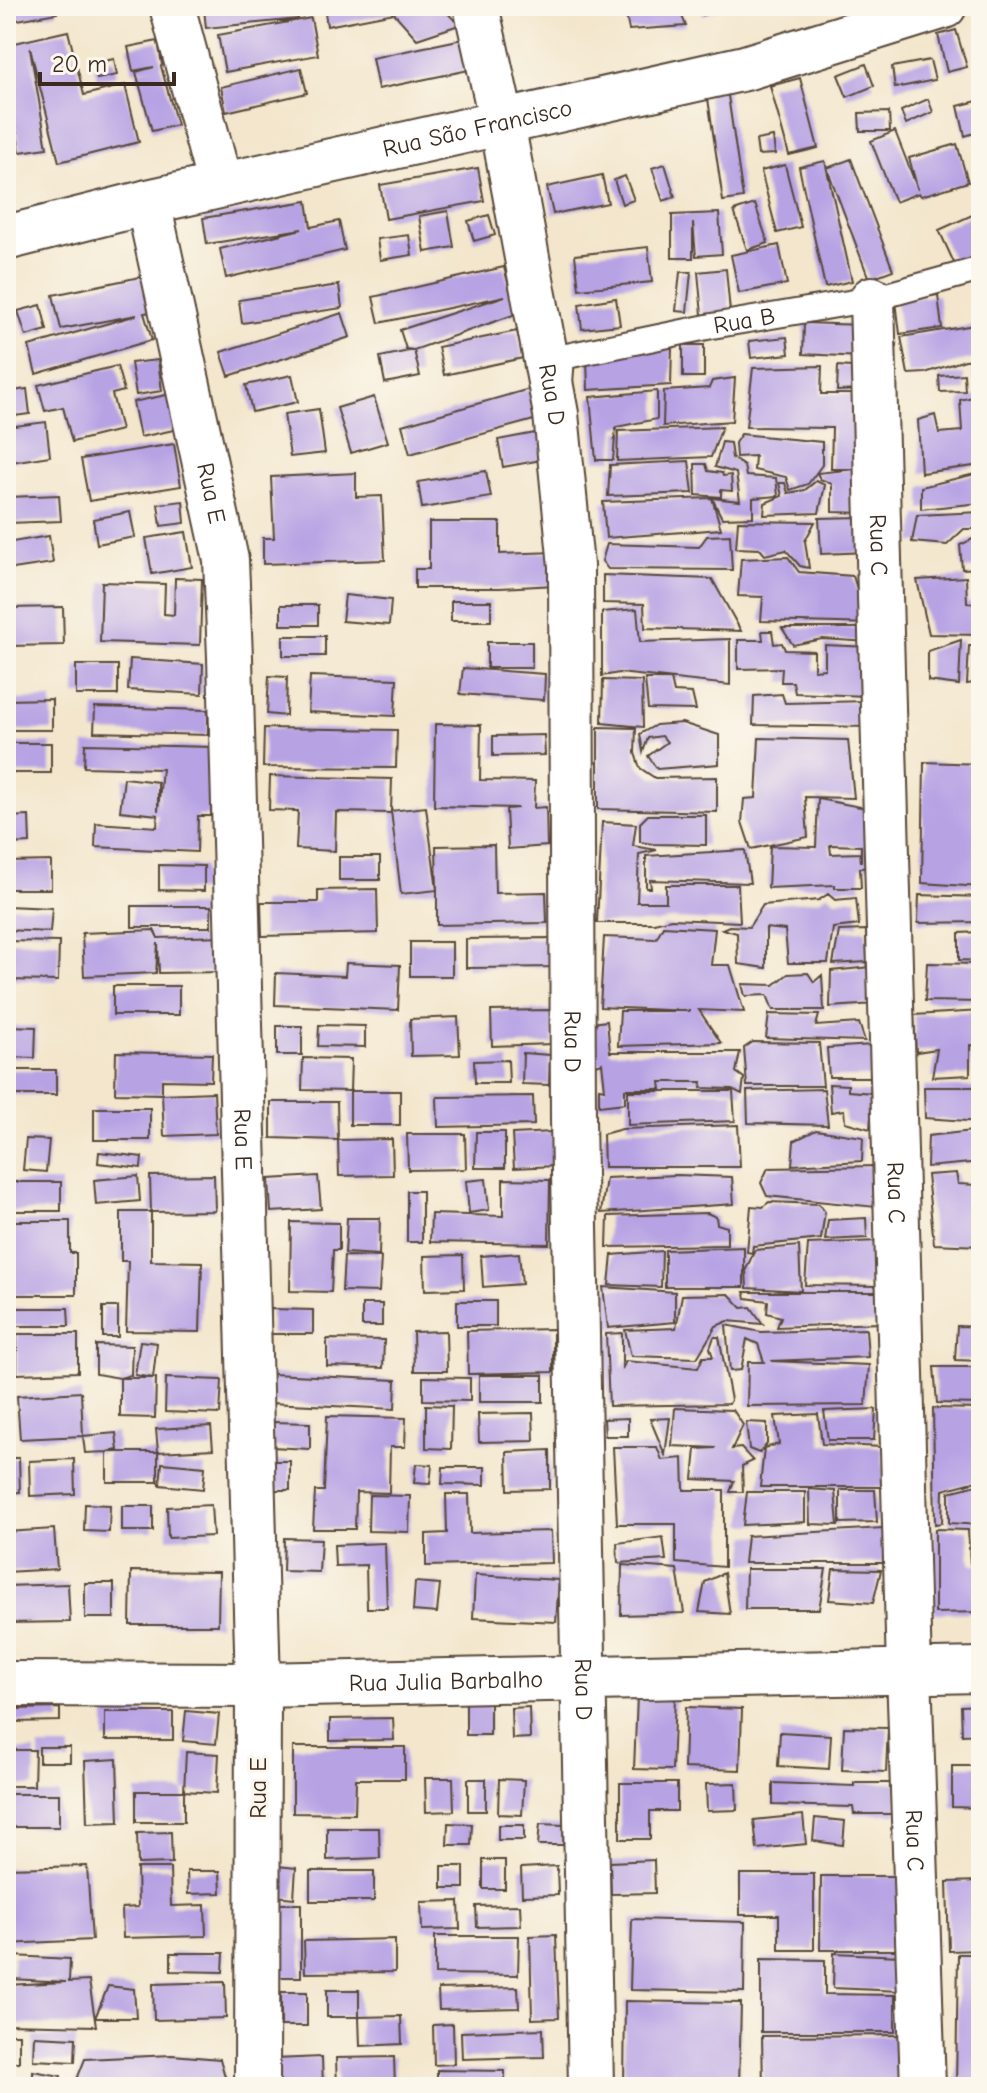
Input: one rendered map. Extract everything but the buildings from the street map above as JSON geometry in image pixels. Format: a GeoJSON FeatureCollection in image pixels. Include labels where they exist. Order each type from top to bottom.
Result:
{"type":"FeatureCollection","features":[{"type":"Feature","properties":{"kind":"street"},"geometry":{"type":"LineString","coordinates":[[172,6],[220,185]]}},
{"type":"Feature","properties":{"kind":"street","name":"Rua D"},"geometry":{"type":"LineString","coordinates":[[476,6],[502,123],[556,414],[571,566],[573,1119],[591,2087]]}},
{"type":"Feature","properties":{"kind":"street","name":"Rua São Francisco"},"geometry":{"type":"LineString","coordinates":[[6,238],[220,185],[745,68],[944,6]]}},
{"type":"Feature","properties":{"kind":"street","name":"Rua E"},"geometry":{"type":"LineString","coordinates":[[148,202],[226,560],[258,1685],[257,2087]]}},
{"type":"Feature","properties":{"kind":"street","name":"Rua C"},"geometry":{"type":"LineString","coordinates":[[872,299],[923,2087]]}},
{"type":"Feature","properties":{"kind":"street","name":"Rua Julia Barbalho"},"geometry":{"type":"LineString","coordinates":[[6,1684],[258,1685],[981,1670]]}},
{"type":"Feature","properties":{"kind":"lane","name":"Rua B"},"geometry":{"type":"LineString","coordinates":[[556,414],[562,357],[712,326],[872,299],[981,269]]}}]}
